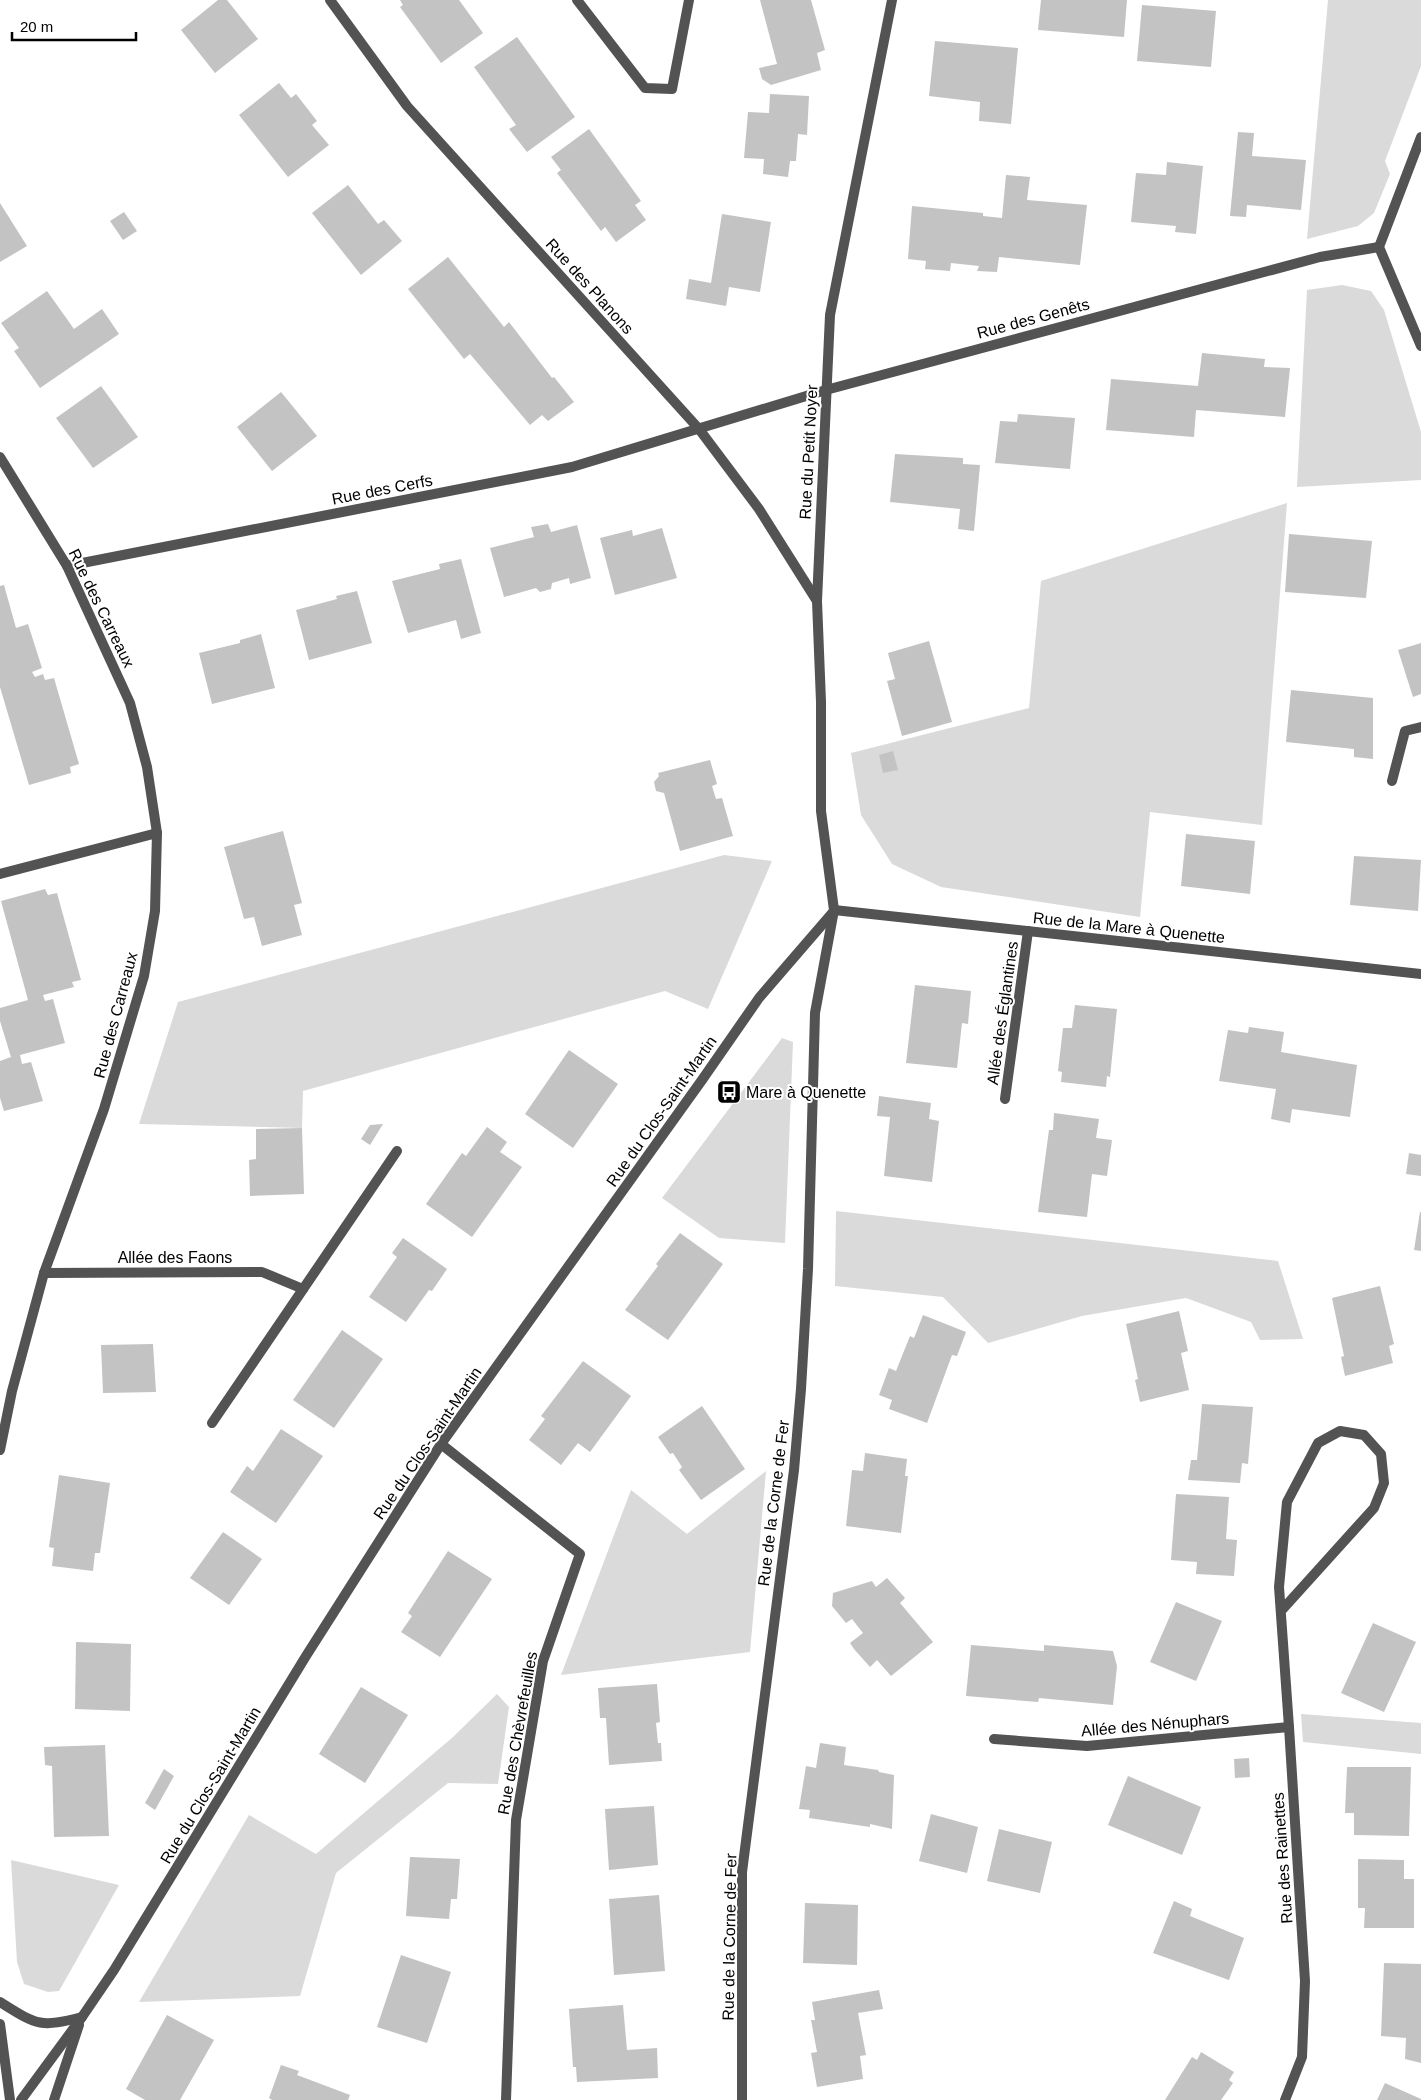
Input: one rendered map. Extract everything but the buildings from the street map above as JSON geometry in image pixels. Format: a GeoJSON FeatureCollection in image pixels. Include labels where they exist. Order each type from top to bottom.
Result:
{"type":"FeatureCollection","features":[{"type":"Feature","properties":{"kind":"street","name":"Rue des Planons"},"geometry":{"type":"LineString","coordinates":[[330,0],[407,106],[698,429],[759,509],[817,601]]}},
{"type":"Feature","properties":{"kind":"street"},"geometry":{"type":"LineString","coordinates":[[577,0],[645,88],[672,89],[689,0]]}},
{"type":"Feature","properties":{"kind":"street","name":"Rue du Petit Noyer"},"geometry":{"type":"LineString","coordinates":[[834,910],[821,812],[821,702],[817,601],[830,315],[892,0]]}},
{"type":"Feature","properties":{"kind":"street"},"geometry":{"type":"LineString","coordinates":[[1421,138],[1379,247],[1421,346]]}},
{"type":"Feature","properties":{"kind":"street","name":"Rue des Genêts"},"geometry":{"type":"LineString","coordinates":[[698,429],[826,390],[1320,257],[1379,247]]}},
{"type":"Feature","properties":{"kind":"street","name":"Rue des Cerfs"},"geometry":{"type":"LineString","coordinates":[[67,566],[572,467],[698,429]]}},
{"type":"Feature","properties":{"kind":"street","name":"Rue des Carreaux"},"geometry":{"type":"LineString","coordinates":[[0,457],[67,566],[130,703],[147,767],[157,833],[155,911],[144,976],[104,1109],[44,1273],[12,1391],[0,1450]]}},
{"type":"Feature","properties":{"kind":"street"},"geometry":{"type":"LineString","coordinates":[[1392,781],[1405,731],[1421,727]]}},
{"type":"Feature","properties":{"kind":"street"},"geometry":{"type":"LineString","coordinates":[[0,874],[157,833]]}},
{"type":"Feature","properties":{"kind":"street","name":"Rue de la Mare à Quenette"},"geometry":{"type":"LineString","coordinates":[[834,910],[1421,974]]}},
{"type":"Feature","properties":{"kind":"street","name":"Rue du Clos-Saint-Martin"},"geometry":{"type":"LineString","coordinates":[[21,2100],[114,1970],[306,1656],[441,1444],[759,998],[834,910]]}},
{"type":"Feature","properties":{"kind":"street","name":"Rue de la Corne de Fer"},"geometry":{"type":"LineString","coordinates":[[742,2100],[742,1872],[795,1452],[808,1269],[814,1013],[834,910]]}},
{"type":"Feature","properties":{"kind":"street","name":"Allée des Églantines"},"geometry":{"type":"LineString","coordinates":[[1006,1100],[1028,931]]}},
{"type":"Feature","properties":{"kind":"street"},"geometry":{"type":"LineString","coordinates":[[212,1423],[397,1151]]}},
{"type":"Feature","properties":{"kind":"street","name":"Allée des Faons"},"geometry":{"type":"LineString","coordinates":[[44,1273],[262,1272],[303,1288]]}},
{"type":"Feature","properties":{"kind":"street","name":"Rue des Rainettes"},"geometry":{"type":"LineString","coordinates":[[1281,1611],[1374,1508],[1384,1483],[1381,1454],[1364,1435],[1340,1431],[1318,1443],[1287,1502],[1279,1587],[1305,1981],[1302,2057],[1285,2100]]}},
{"type":"Feature","properties":{"kind":"street","name":"Rue des Chèvrefeuilles"},"geometry":{"type":"LineString","coordinates":[[441,1444],[580,1554],[543,1661],[516,1820],[506,2100]]}},
{"type":"Feature","properties":{"kind":"street","name":"Allée des Nénuphars"},"geometry":{"type":"LineString","coordinates":[[994,1738],[1087,1746],[1288,1727]]}},
{"type":"Feature","properties":{"kind":"street"},"geometry":{"type":"LineString","coordinates":[[0,2002],[31,2021],[53,2024],[82,2017]]}},
{"type":"Feature","properties":{"kind":"street","name":"Rue du Clos-Saint-Martin"},"geometry":{"type":"LineString","coordinates":[[54,2100],[82,2017]]}},
{"type":"Feature","properties":{"kind":"street"},"geometry":{"type":"LineString","coordinates":[[0,2024],[10,2100]]}},
{"type":"Feature","properties":{"kind":"shaded area"},"geometry":{"type":"Polygon","coordinates":[[[1328,0],[1421,0],[1421,66],[1385,161],[1390,174],[1374,213],[1358,226],[1307,239],[1328,0]]]}},
{"type":"Feature","properties":{"kind":"shaded area"},"geometry":{"type":"Polygon","coordinates":[[[1342,285],[1371,291],[1384,310],[1421,432],[1421,480],[1297,487],[1307,290],[1342,285]]]}},
{"type":"Feature","properties":{"kind":"shaded area"},"geometry":{"type":"Polygon","coordinates":[[[1287,503],[1262,825],[1150,812],[1140,917],[941,887],[892,864],[861,815],[851,753],[1029,708],[1041,581],[1287,503]]]}},
{"type":"Feature","properties":{"kind":"shaded area"},"geometry":{"type":"Polygon","coordinates":[[[724,855],[772,861],[708,1009],[665,991],[303,1091],[302,1128],[139,1124],[178,1002],[724,855]]]}},
{"type":"Feature","properties":{"kind":"shaded area"},"geometry":{"type":"Polygon","coordinates":[[[782,1038],[793,1042],[785,1243],[719,1238],[662,1198],[782,1038]]]}},
{"type":"Feature","properties":{"kind":"shaded area"},"geometry":{"type":"Polygon","coordinates":[[[836,1211],[1278,1261],[1303,1339],[1260,1340],[1251,1322],[1186,1298],[1082,1316],[988,1343],[943,1297],[835,1286],[836,1211]]]}},
{"type":"Feature","properties":{"kind":"shaded area"},"geometry":{"type":"Polygon","coordinates":[[[766,1471],[750,1652],[561,1675],[631,1490],[687,1534],[766,1471]]]}},
{"type":"Feature","properties":{"kind":"shaded area"},"geometry":{"type":"Polygon","coordinates":[[[497,1694],[509,1707],[498,1784],[448,1783],[336,1873],[300,1996],[139,2002],[249,1815],[316,1854],[453,1737],[497,1694]]]}},
{"type":"Feature","properties":{"kind":"shaded area"},"geometry":{"type":"Polygon","coordinates":[[[1301,1714],[1421,1723],[1421,1754],[1303,1742],[1301,1714]]]}},
{"type":"Feature","properties":{"kind":"shaded area"},"geometry":{"type":"Polygon","coordinates":[[[11,1860],[119,1885],[59,1991],[48,1992],[24,1984],[17,1962],[11,1860]]]}},
{"type":"Feature","properties":{"kind":"place","name":"Mare à Quenette"},"geometry":{"type":"Point","coordinates":[729,1092]}}]}
